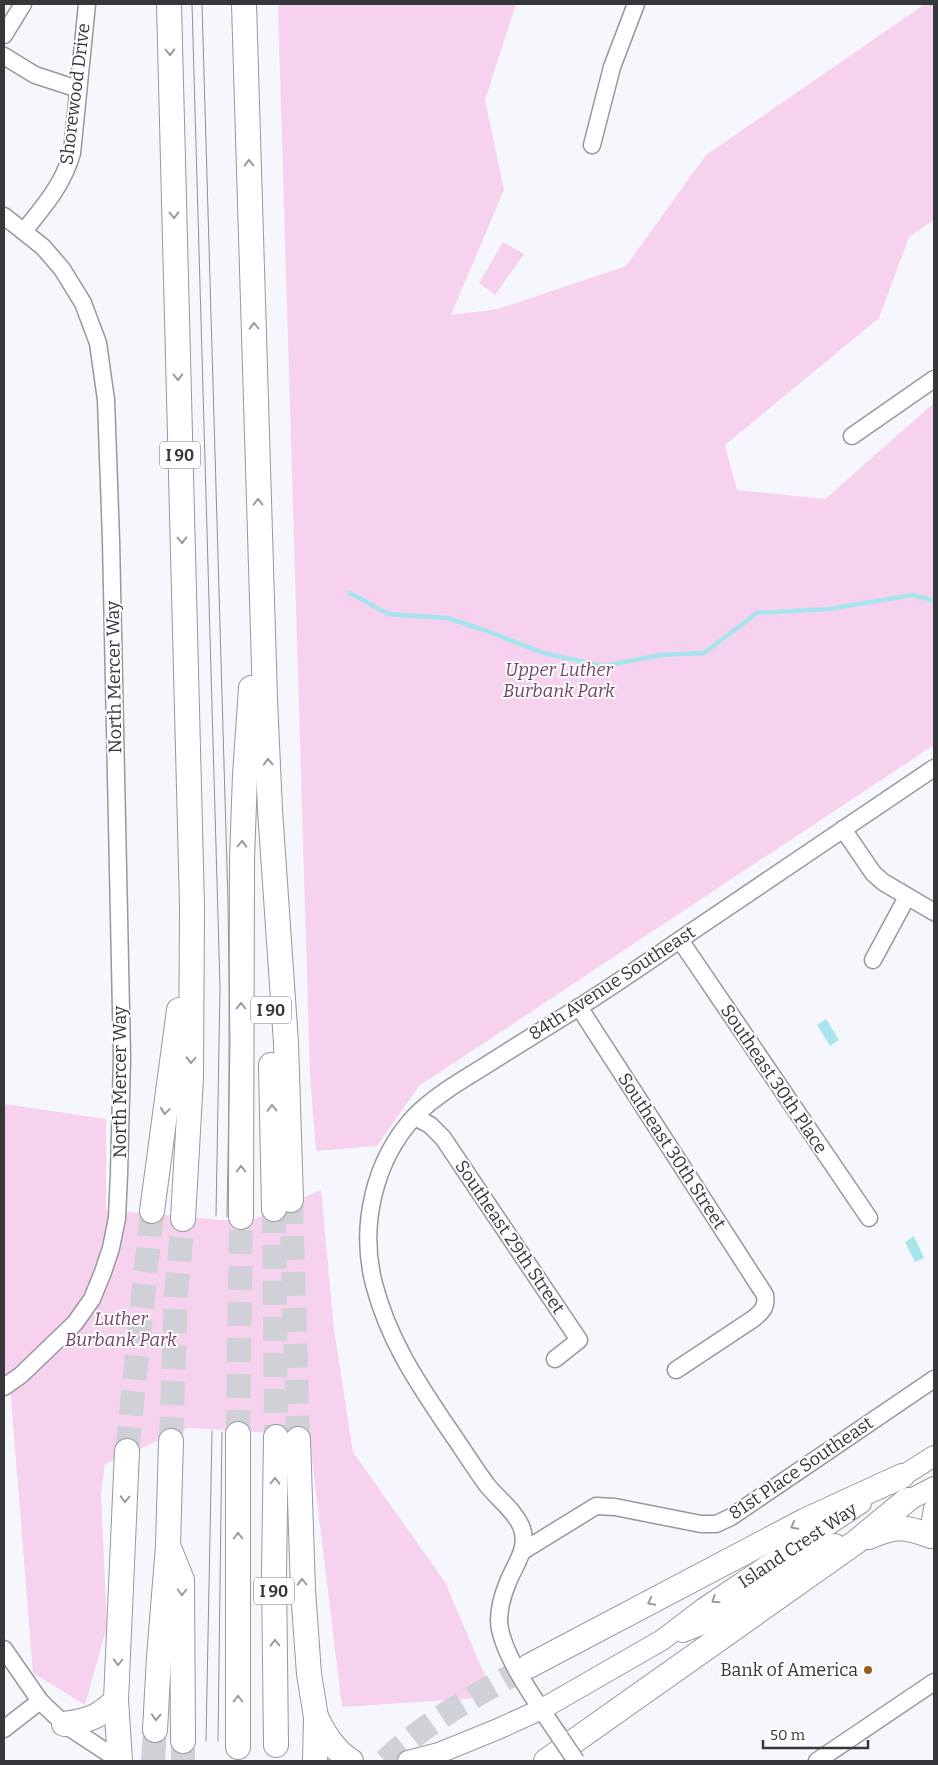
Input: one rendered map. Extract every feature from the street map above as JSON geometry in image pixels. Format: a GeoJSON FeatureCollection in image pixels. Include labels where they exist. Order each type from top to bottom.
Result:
{"type":"FeatureCollection","features":[{"type":"Feature","properties":{"kind":"highway","name":"I 90"},"geometry":{"type":"LineString","coordinates":[[169,4],[192,906],[190,1078],[183,1218]]}},
{"type":"Feature","properties":{"kind":"highway"},"geometry":{"type":"LineString","coordinates":[[244,4],[260,551],[270,810],[286,1043],[283,1204]]}},
{"type":"Feature","properties":{"kind":"highway"},"geometry":{"type":"LineString","coordinates":[[240,1217],[242,860],[245,775],[260,551]]}},
{"type":"Feature","properties":{"kind":"highway"},"geometry":{"type":"LineString","coordinates":[[152,1211],[192,906]]}},
{"type":"Feature","properties":{"kind":"highway"},"geometry":{"type":"LineString","coordinates":[[238,1434],[238,1747]]}},
{"type":"Feature","properties":{"kind":"highway","name":"I 90"},"geometry":{"type":"LineString","coordinates":[[276,1744],[274,1575],[287,1438],[309,1674],[316,1717]]}},
{"type":"Feature","properties":{"kind":"highway"},"geometry":{"type":"LineString","coordinates":[[155,1730],[168,1546],[171,1441]]}},
{"type":"Feature","properties":{"kind":"highway"},"geometry":{"type":"LineString","coordinates":[[121,1761],[116,1700],[127,1451]]}},
{"type":"Feature","properties":{"kind":"highway"},"geometry":{"type":"LineString","coordinates":[[529,1666],[804,1521],[902,1476]]}},
{"type":"Feature","properties":{"kind":"highway"},"geometry":{"type":"LineString","coordinates":[[546,1761],[856,1542],[907,1500]]}},
{"type":"Feature","properties":{"kind":"highway"},"geometry":{"type":"LineString","coordinates":[[856,1542],[887,1529],[904,1528],[933,1538]]}},
{"type":"Feature","properties":{"kind":"highway"},"geometry":{"type":"LineString","coordinates":[[168,1546],[182,1580],[183,1741]]}},
{"type":"Feature","properties":{"kind":"highway"},"geometry":{"type":"LineString","coordinates":[[567,1761],[696,1656]]}},
{"type":"Feature","properties":{"kind":"highway"},"geometry":{"type":"LineString","coordinates":[[64,1724],[83,1722],[100,1715],[116,1700]]}},
{"type":"Feature","properties":{"kind":"highway"},"geometry":{"type":"LineString","coordinates":[[315,1761],[316,1717]]}},
{"type":"Feature","properties":{"kind":"highway"},"geometry":{"type":"LineString","coordinates":[[316,1717],[335,1750],[351,1761]]}},
{"type":"Feature","properties":{"kind":"main road","name":"Island Crest Way"},"geometry":{"type":"LineString","coordinates":[[408,1761],[498,1730],[542,1710],[662,1640],[704,1608],[934,1456]]}},
{"type":"Feature","properties":{"kind":"main road","name":"Island Crest Way"},"geometry":{"type":"LineString","coordinates":[[662,1640],[711,1621],[907,1500],[934,1487]]}},
{"type":"Feature","properties":{"kind":"main road"},"geometry":{"type":"LineString","coordinates":[[933,1538],[932,1520],[934,1509]]}},
{"type":"Feature","properties":{"kind":"street"},"geometry":{"type":"LineString","coordinates":[[4,35],[23,4]]}},
{"type":"Feature","properties":{"kind":"street","name":"Shorewood Drive"},"geometry":{"type":"LineString","coordinates":[[24,231],[63,178],[72,153],[87,4]]}},
{"type":"Feature","properties":{"kind":"street"},"geometry":{"type":"LineString","coordinates":[[592,145],[612,67],[636,4]]}},
{"type":"Feature","properties":{"kind":"street"},"geometry":{"type":"LineString","coordinates":[[4,56],[35,75],[78,88]]}},
{"type":"Feature","properties":{"kind":"street","name":"North Mercer Way"},"geometry":{"type":"LineString","coordinates":[[4,216],[43,247],[62,269],[83,303],[98,343],[106,400],[112,549],[121,1049],[117,1218],[111,1248],[92,1299],[75,1323],[22,1375],[4,1387]]}},
{"type":"Feature","properties":{"kind":"street"},"geometry":{"type":"LineString","coordinates":[[852,436],[934,379]]}},
{"type":"Feature","properties":{"kind":"street","name":"84th Avenue Southeast"},"geometry":{"type":"LineString","coordinates":[[523,1551],[524,1537],[517,1520],[489,1488],[410,1370],[397,1348],[382,1312],[373,1280],[369,1254],[369,1216],[374,1190],[389,1154],[401,1134],[415,1117],[449,1089],[579,1007],[934,768]]}},
{"type":"Feature","properties":{"kind":"street"},"geometry":{"type":"LineString","coordinates":[[844,829],[873,873],[892,889],[934,912]]}},
{"type":"Feature","properties":{"kind":"street"},"geometry":{"type":"LineString","coordinates":[[873,960],[908,897]]}},
{"type":"Feature","properties":{"kind":"street","name":"Southeast 30th Place"},"geometry":{"type":"LineString","coordinates":[[680,940],[869,1218]]}},
{"type":"Feature","properties":{"kind":"street","name":"Southeast 30th Street"},"geometry":{"type":"LineString","coordinates":[[579,1007],[765,1295],[766,1302],[763,1310],[758,1315],[676,1370]]}},
{"type":"Feature","properties":{"kind":"street","name":"Southeast 29th Street"},"geometry":{"type":"LineString","coordinates":[[415,1117],[430,1125],[444,1138],[579,1340],[555,1358]]}},
{"type":"Feature","properties":{"kind":"street","name":"81st Place Southeast"},"geometry":{"type":"LineString","coordinates":[[523,1551],[596,1506],[615,1507],[701,1524],[716,1524],[731,1517],[934,1379]]}},
{"type":"Feature","properties":{"kind":"street"},"geometry":{"type":"LineString","coordinates":[[523,1551],[502,1596],[499,1620],[502,1638],[508,1654],[576,1761]]}},
{"type":"Feature","properties":{"kind":"street"},"geometry":{"type":"LineString","coordinates":[[4,1649],[40,1701],[64,1724],[121,1761]]}},
{"type":"Feature","properties":{"kind":"street"},"geometry":{"type":"LineString","coordinates":[[817,1761],[934,1682]]}},
{"type":"Feature","properties":{"kind":"street"},"geometry":{"type":"LineString","coordinates":[[4,1729],[40,1701]]}},
{"type":"Feature","properties":{"kind":"green space","name":"Upper Luther Burbank Park"},"geometry":{"type":"Polygon","coordinates":[[[280,4],[516,4],[485,100],[504,190],[451,315],[498,309],[626,266],[706,155],[925,4],[934,4],[934,220],[909,237],[879,318],[725,445],[737,490],[825,499],[934,403],[934,745],[419,1086],[377,1146],[316,1151],[310,1075],[278,7],[280,4]]]}},
{"type":"Feature","properties":{"kind":"green space"},"geometry":{"type":"Polygon","coordinates":[[[503,242],[524,254],[495,295],[479,283],[503,242]]]}},
{"type":"Feature","properties":{"kind":"green space","name":"Luther Burbank Park"},"geometry":{"type":"Polygon","coordinates":[[[4,1104],[106,1119],[106,1210],[248,1222],[321,1190],[334,1329],[353,1452],[445,1582],[494,1697],[342,1707],[309,1435],[188,1428],[105,1464],[101,1494],[107,1626],[85,1705],[33,1673],[9,1373],[4,1376],[4,1104]]]}},
{"type":"Feature","properties":{"kind":"water"},"geometry":{"type":"Polygon","coordinates":[[[826,1019],[839,1040],[830,1046],[817,1025],[826,1019]]]}},
{"type":"Feature","properties":{"kind":"water"},"geometry":{"type":"Polygon","coordinates":[[[914,1236],[924,1258],[915,1262],[905,1242],[914,1236]]]}},
{"type":"Feature","properties":{"kind":"waterway"},"geometry":{"type":"LineString","coordinates":[[350,593],[388,614],[447,618],[543,653],[604,666],[661,655],[704,653],[757,613],[829,609],[913,595],[934,601]]}},
{"type":"Feature","properties":{"kind":"tunnel"},"geometry":{"type":"LineString","coordinates":[[291,1200],[298,1439]]}},
{"type":"Feature","properties":{"kind":"tunnel"},"geometry":{"type":"LineString","coordinates":[[274,1209],[276,1437]]}},
{"type":"Feature","properties":{"kind":"tunnel"},"geometry":{"type":"LineString","coordinates":[[127,1451],[152,1211]]}},
{"type":"Feature","properties":{"kind":"tunnel"},"geometry":{"type":"LineString","coordinates":[[238,1434],[241,1217]]}},
{"type":"Feature","properties":{"kind":"tunnel"},"geometry":{"type":"LineString","coordinates":[[171,1441],[176,1296],[183,1219]]}},
{"type":"Feature","properties":{"kind":"tunnel"},"geometry":{"type":"LineString","coordinates":[[385,1761],[436,1720],[529,1666]]}},
{"type":"Feature","properties":{"kind":"tunnel"},"geometry":{"type":"LineString","coordinates":[[153,1761],[155,1730]]}},
{"type":"Feature","properties":{"kind":"tunnel"},"geometry":{"type":"LineString","coordinates":[[183,1741],[183,1761]]}},
{"type":"Feature","properties":{"kind":"tram line"},"geometry":{"type":"LineString","coordinates":[[192,4],[220,987],[216,1216]]}},
{"type":"Feature","properties":{"kind":"tram line"},"geometry":{"type":"LineString","coordinates":[[202,4],[228,902],[230,1042],[227,1217]]}},
{"type":"Feature","properties":{"kind":"tram line"},"geometry":{"type":"LineString","coordinates":[[206,1741],[212,1431]]}},
{"type":"Feature","properties":{"kind":"tram line"},"geometry":{"type":"LineString","coordinates":[[218,1741],[222,1432]]}},
{"type":"Feature","properties":{"kind":"place","name":"Bank of America"},"geometry":{"type":"Point","coordinates":[868,1670]}}]}
